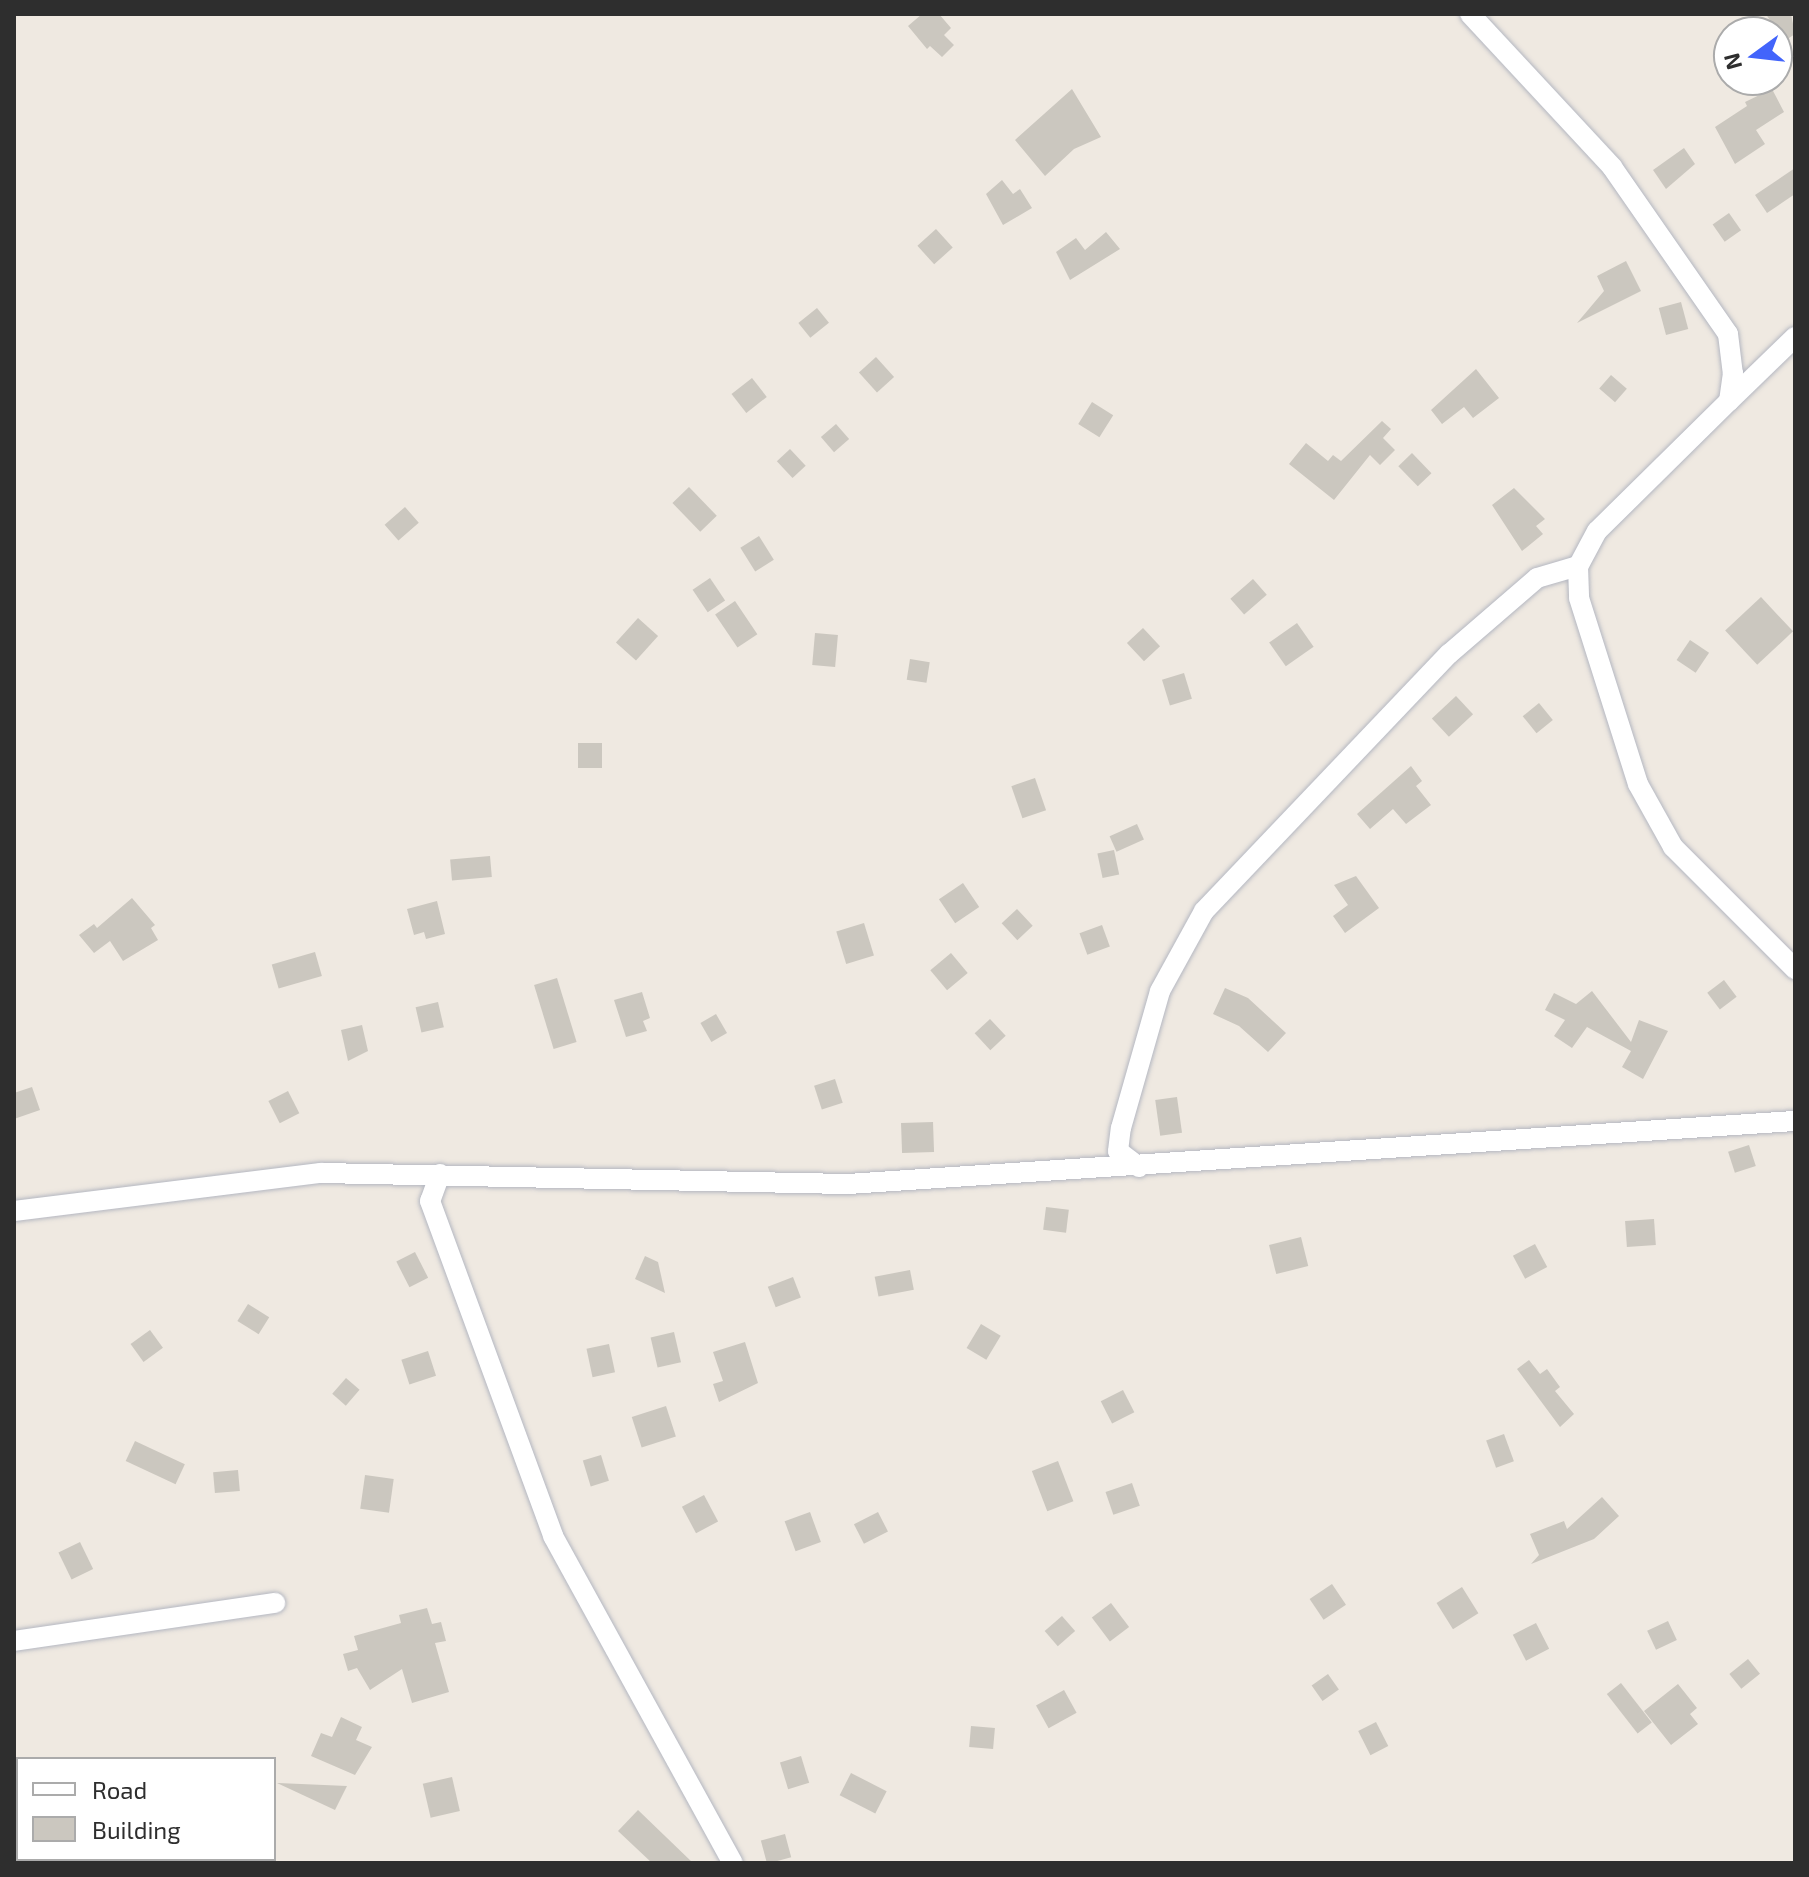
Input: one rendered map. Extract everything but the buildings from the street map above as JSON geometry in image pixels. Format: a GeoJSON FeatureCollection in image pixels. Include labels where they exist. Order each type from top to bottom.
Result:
{"type":"FeatureCollection","features":[{"type":"Feature","properties":{"kind":"street"},"geometry":{"type":"LineString","coordinates":[[1470,14],[1612,167],[1728,334],[1733,373],[1729,401]]}},
{"type":"Feature","properties":{"kind":"street"},"geometry":{"type":"LineString","coordinates":[[1795,337],[1597,531],[1578,566],[1579,598],[1638,784],[1673,847],[1795,969]]}},
{"type":"Feature","properties":{"kind":"street"},"geometry":{"type":"LineString","coordinates":[[1139,1167],[1118,1151],[1121,1128],[1160,991],[1204,911],[1449,654],[1537,578],[1578,566]]}},
{"type":"Feature","properties":{"kind":"street"},"geometry":{"type":"LineString","coordinates":[[14,1211],[321,1173],[848,1184],[1795,1121]]}},
{"type":"Feature","properties":{"kind":"street"},"geometry":{"type":"LineString","coordinates":[[440,1174],[430,1201],[553,1536],[733,1863]]}},
{"type":"Feature","properties":{"kind":"street"},"geometry":{"type":"LineString","coordinates":[[14,1641],[275,1603]]}}]}
